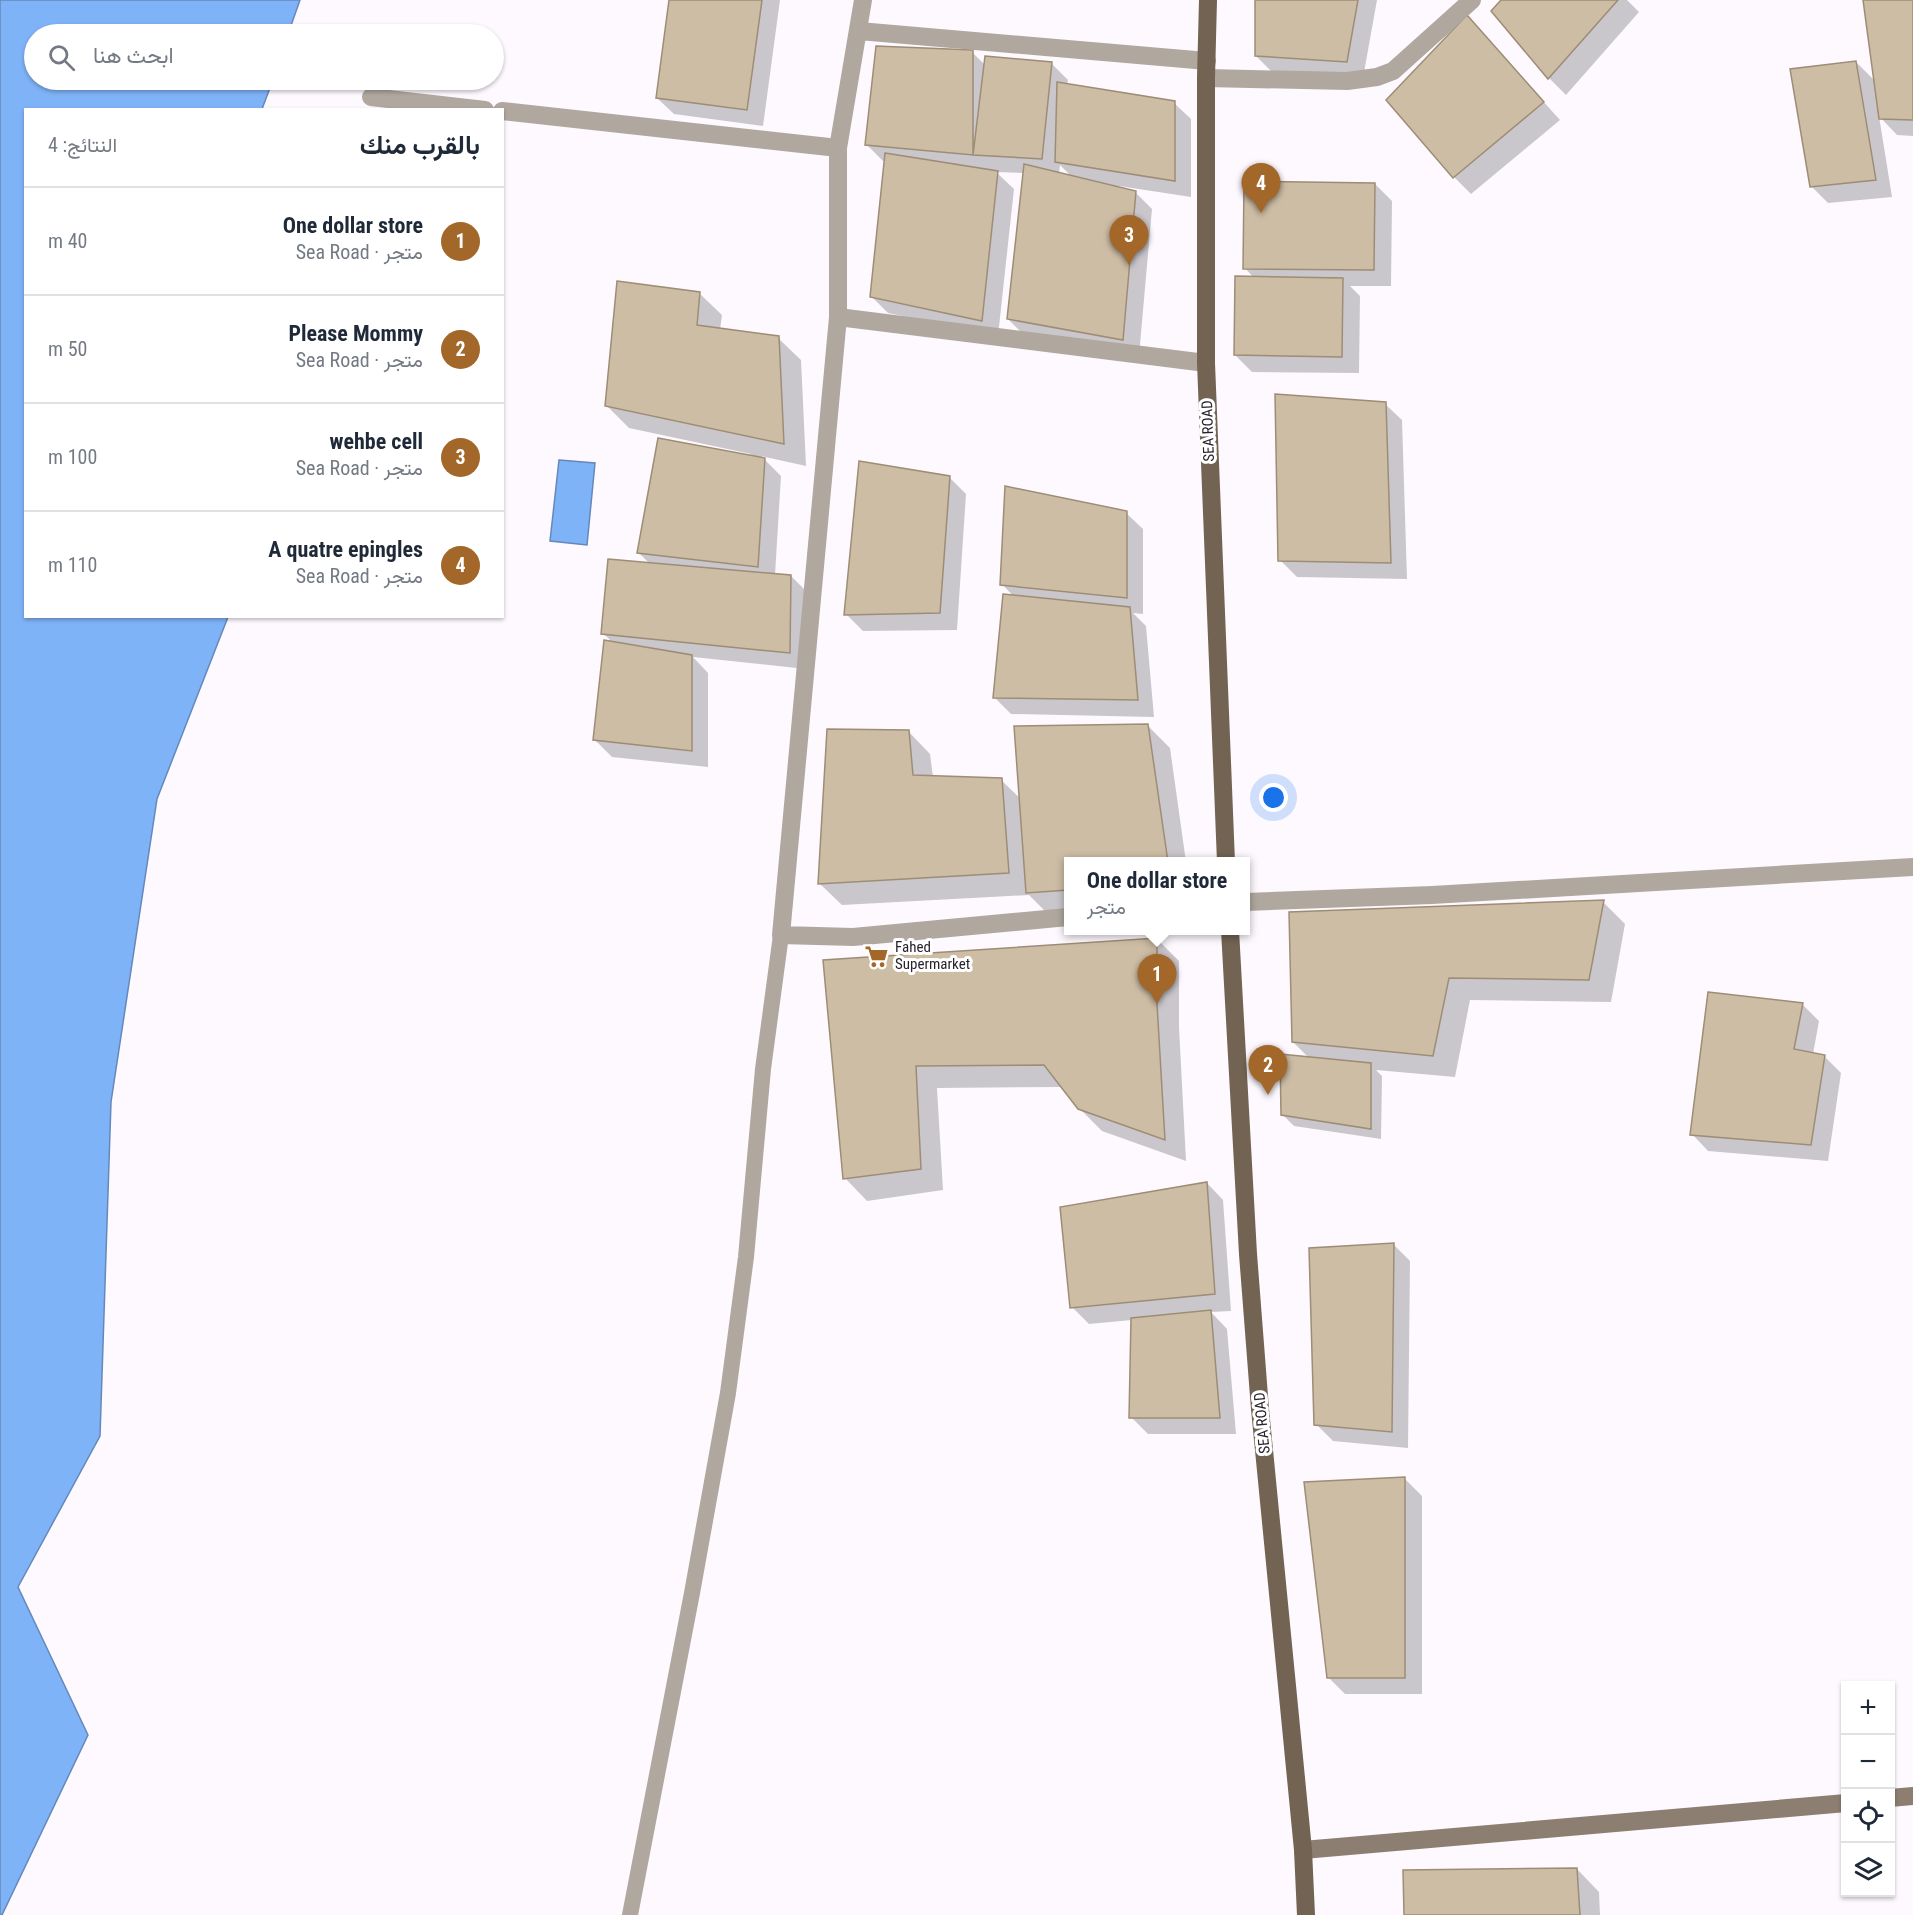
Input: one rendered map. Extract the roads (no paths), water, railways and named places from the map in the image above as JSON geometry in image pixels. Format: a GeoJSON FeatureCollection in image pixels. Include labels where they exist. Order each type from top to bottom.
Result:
{"type":"FeatureCollection","features":[{"type":"Feature","properties":{"kind":"main road","name":"SEA ROAD"},"geometry":{"type":"LineString","coordinates":[[1208,0],[1206,363],[1226,857]]}},
{"type":"Feature","properties":{"kind":"main road","name":"SEA ROAD"},"geometry":{"type":"LineString","coordinates":[[1230,935],[1257,1374],[1303,1850],[1306,1915]]}},
{"type":"Feature","properties":{"kind":"street"},"geometry":{"type":"LineString","coordinates":[[863,0],[838,148],[838,318],[781,934],[853,937],[1064,917]]}},
{"type":"Feature","properties":{"kind":"street"},"geometry":{"type":"LineString","coordinates":[[859,31],[1206,70],[1347,81],[1377,77],[1393,70],[1472,0]]}},
{"type":"Feature","properties":{"kind":"street"},"geometry":{"type":"LineString","coordinates":[[371,97],[467,108]]}},
{"type":"Feature","properties":{"kind":"street"},"geometry":{"type":"LineString","coordinates":[[504,111],[838,148]]}},
{"type":"Feature","properties":{"kind":"street"},"geometry":{"type":"LineString","coordinates":[[838,318],[1206,363]]}},
{"type":"Feature","properties":{"kind":"street"},"geometry":{"type":"LineString","coordinates":[[1250,902],[1432,895],[1913,867]]}},
{"type":"Feature","properties":{"kind":"street"},"geometry":{"type":"LineString","coordinates":[[1895,1798],[1913,1796]]}},
{"type":"Feature","properties":{"kind":"street"},"geometry":{"type":"LineString","coordinates":[[1303,1850],[1841,1803]]}},
{"type":"Feature","properties":{"kind":"lane"},"geometry":{"type":"LineString","coordinates":[[630,1915],[728,1393],[745,1269],[764,1069],[781,934]]}},
{"type":"Feature","properties":{"kind":"water"},"geometry":{"type":"Polygon","coordinates":[[[0,0],[300,0],[292,24],[24,24],[24,90],[269,90],[262,108],[24,108],[24,618],[228,618],[157,799],[111,1102],[100,1436],[18,1587],[88,1735],[0,1915],[0,0]]]}},
{"type":"Feature","properties":{"kind":"water"},"geometry":{"type":"Polygon","coordinates":[[[559,460],[595,463],[587,545],[550,541],[559,460]]]}},
{"type":"Feature","properties":{"kind":"place","name":"A quatre epingles"},"geometry":{"type":"Point","coordinates":[1261,213]}},
{"type":"Feature","properties":{"kind":"place","name":"wehbe cell"},"geometry":{"type":"Point","coordinates":[1129,265]}},
{"type":"Feature","properties":{"kind":"place","name":"Fahed Supermarket"},"geometry":{"type":"Point","coordinates":[877,956]}},
{"type":"Feature","properties":{"kind":"place","name":"One dollar store"},"geometry":{"type":"Point","coordinates":[1157,1004]}},
{"type":"Feature","properties":{"kind":"place","name":"Please Mommy"},"geometry":{"type":"Point","coordinates":[1268,1095]}}]}
